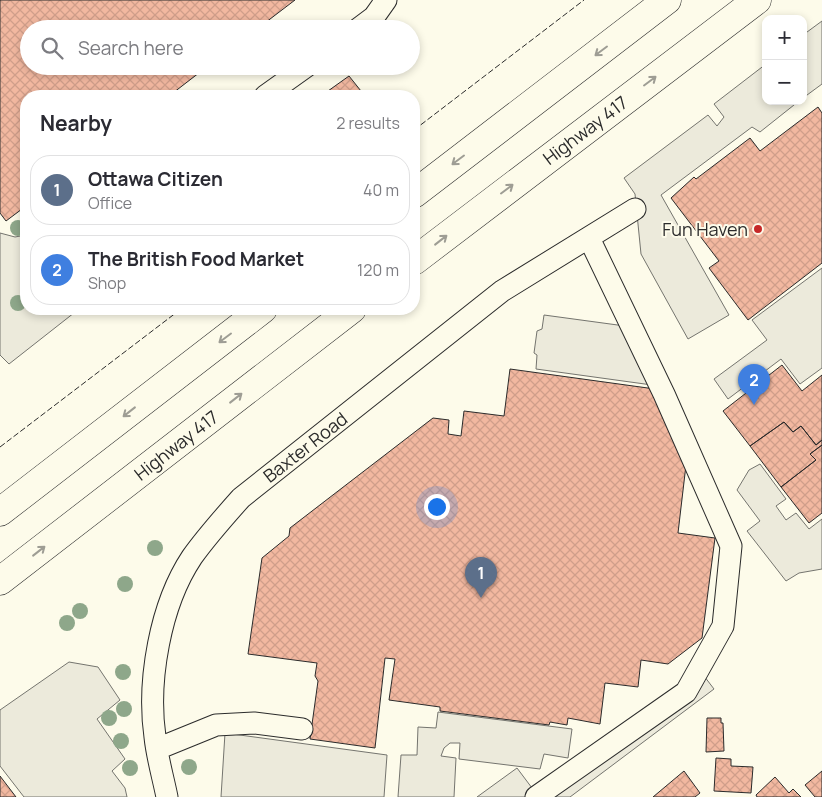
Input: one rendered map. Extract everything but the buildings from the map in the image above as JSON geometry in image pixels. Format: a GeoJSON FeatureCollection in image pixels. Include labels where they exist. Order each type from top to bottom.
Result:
{"type":"FeatureCollection","features":[{"type":"Feature","properties":{"kind":"highway"},"geometry":{"type":"LineString","coordinates":[[420,189],[667,0]]}},
{"type":"Feature","properties":{"kind":"highway","name":"Highway 417"},"geometry":{"type":"LineString","coordinates":[[420,256],[756,0]]}},
{"type":"Feature","properties":{"kind":"highway"},"geometry":{"type":"LineString","coordinates":[[0,512],[256,315]]}},
{"type":"Feature","properties":{"kind":"highway","name":"Highway 417"},"geometry":{"type":"LineString","coordinates":[[0,581],[344,315]]}},
{"type":"Feature","properties":{"kind":"street"},"geometry":{"type":"LineString","coordinates":[[369,20],[386,0]]}},
{"type":"Feature","properties":{"kind":"street"},"geometry":{"type":"LineString","coordinates":[[273,90],[294,75]]}},
{"type":"Feature","properties":{"kind":"street","name":"Baxter Road"},"geometry":{"type":"LineString","coordinates":[[167,797],[154,737],[153,677],[159,641],[173,594],[191,559],[241,498],[502,291],[635,209]]}},
{"type":"Feature","properties":{"kind":"street"},"geometry":{"type":"LineString","coordinates":[[536,797],[686,692],[723,626],[731,546],[664,394],[589,238]]}},
{"type":"Feature","properties":{"kind":"street"},"geometry":{"type":"LineString","coordinates":[[157,749],[216,725],[254,723],[302,728]]}},
{"type":"Feature","properties":{"kind":"shaded area"},"geometry":{"type":"Polygon","coordinates":[[[822,21],[822,84],[807,95],[807,60],[807,32],[822,21]]]}},
{"type":"Feature","properties":{"kind":"shaded area"},"geometry":{"type":"Polygon","coordinates":[[[762,67],[762,105],[794,105],[760,132],[752,127],[661,195],[729,315],[688,339],[641,254],[635,194],[624,178],[708,115],[717,126],[724,117],[714,104],[762,67]]]}},
{"type":"Feature","properties":{"kind":"shaded area"},"geometry":{"type":"Polygon","coordinates":[[[0,233],[15,237],[20,236],[20,315],[71,315],[9,364],[0,355],[0,233]]]}},
{"type":"Feature","properties":{"kind":"shaded area"},"geometry":{"type":"Polygon","coordinates":[[[822,268],[822,368],[800,384],[781,359],[728,399],[714,379],[767,340],[752,320],[822,268]]]}},
{"type":"Feature","properties":{"kind":"shaded area"},"geometry":{"type":"Polygon","coordinates":[[[544,315],[625,326],[652,385],[536,369],[537,355],[534,353],[537,331],[542,329],[544,315]]]}},
{"type":"Feature","properties":{"kind":"shaded area"},"geometry":{"type":"Polygon","coordinates":[[[760,464],[786,499],[776,506],[786,520],[796,513],[809,529],[822,519],[822,569],[799,573],[786,581],[747,531],[760,521],[737,490],[749,470],[760,464]]]}},
{"type":"Feature","properties":{"kind":"shaded area"},"geometry":{"type":"Polygon","coordinates":[[[69,662],[98,667],[120,700],[97,719],[125,759],[112,771],[125,788],[127,797],[24,797],[0,766],[0,710],[69,662]]]}},
{"type":"Feature","properties":{"kind":"shaded area"},"geometry":{"type":"Polygon","coordinates":[[[701,672],[714,689],[570,797],[477,797],[517,768],[535,792],[701,672]]]}},
{"type":"Feature","properties":{"kind":"shaded area"},"geometry":{"type":"Polygon","coordinates":[[[438,712],[572,729],[568,758],[544,754],[540,769],[459,759],[460,743],[450,743],[444,748],[441,756],[456,758],[454,797],[398,797],[401,755],[417,755],[418,727],[436,728],[438,712]]]}},
{"type":"Feature","properties":{"kind":"shaded area"},"geometry":{"type":"Polygon","coordinates":[[[225,733],[387,755],[384,797],[221,797],[225,733]]]}},
{"type":"Feature","properties":{"kind":"fence"},"geometry":{"type":"LineString","coordinates":[[420,125],[584,0]]}},
{"type":"Feature","properties":{"kind":"fence"},"geometry":{"type":"LineString","coordinates":[[0,447],[173,315]]}},
{"type":"Feature","properties":{"kind":"place","name":"Fun Haven"},"geometry":{"type":"Point","coordinates":[758,229]}},
{"type":"Feature","properties":{"kind":"place","name":"The British Food Market"},"geometry":{"type":"Point","coordinates":[754,405]}},
{"type":"Feature","properties":{"kind":"place","name":"Ottawa Citizen"},"geometry":{"type":"Point","coordinates":[481,598]}}]}
